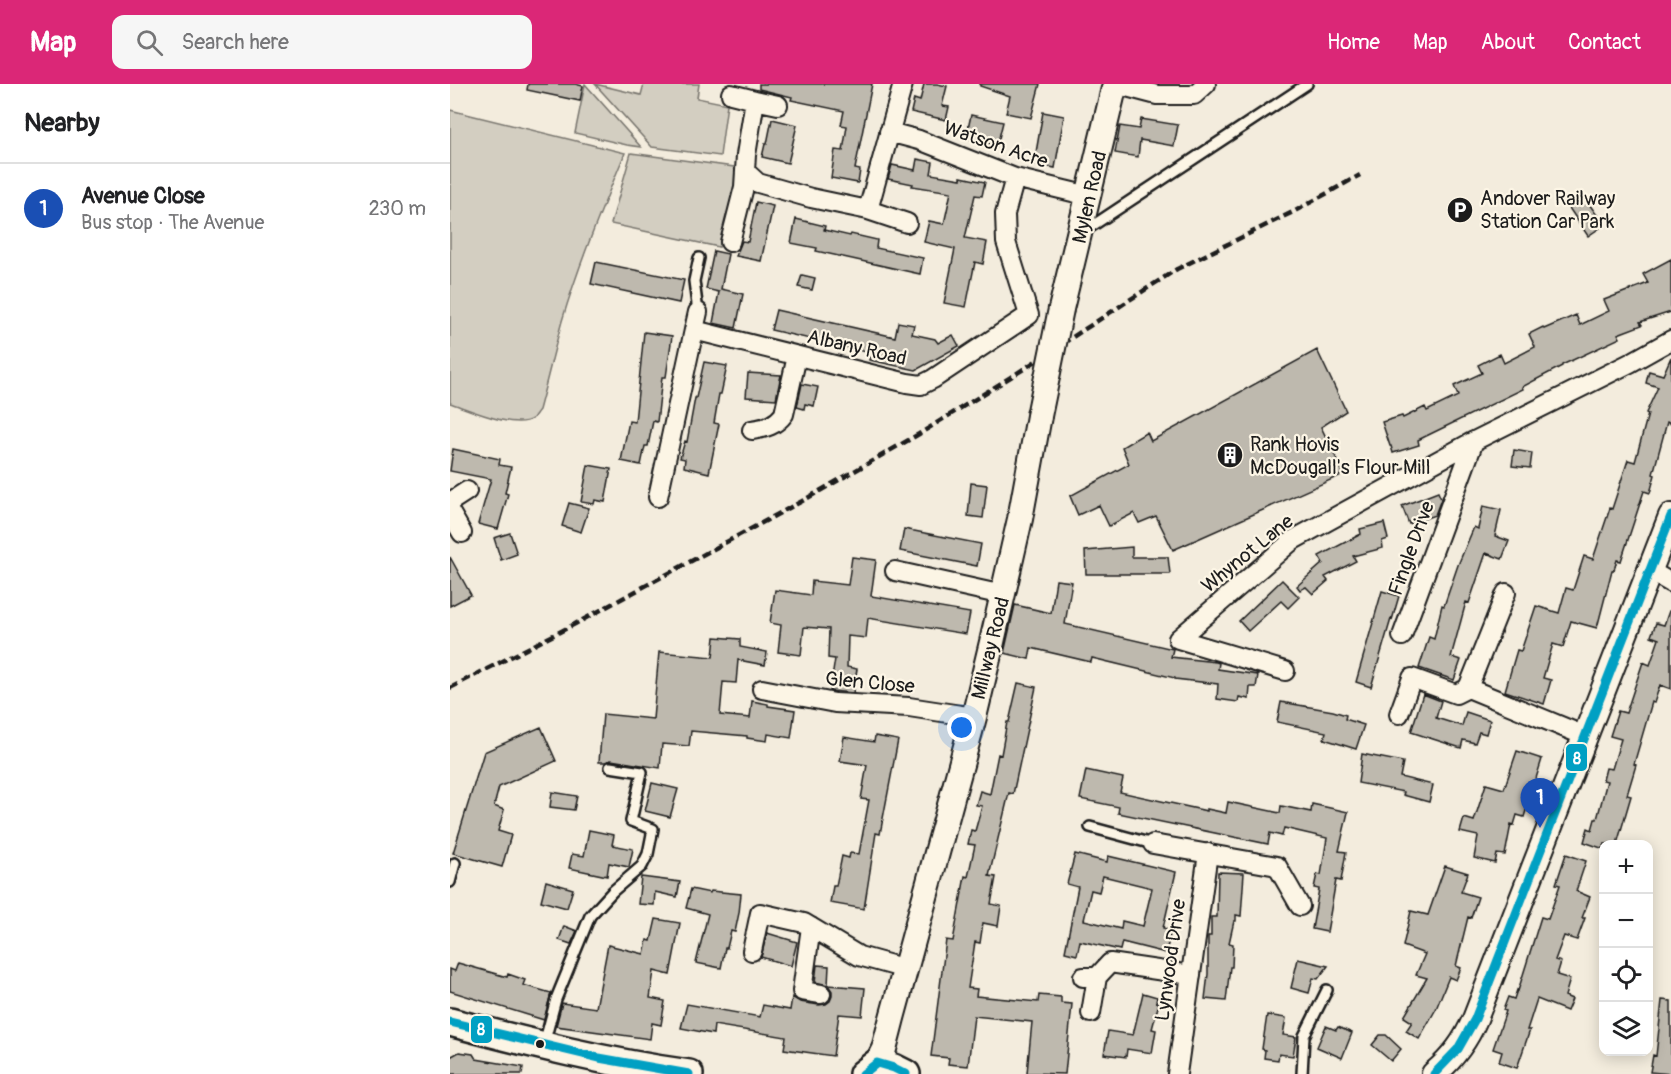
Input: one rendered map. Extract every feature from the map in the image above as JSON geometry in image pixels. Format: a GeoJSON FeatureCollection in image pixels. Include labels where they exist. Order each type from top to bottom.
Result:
{"type":"FeatureCollection","features":[{"type":"Feature","properties":{"kind":"main road"},"geometry":{"type":"LineString","coordinates":[[450,1022],[639,1071],[689,1074]]}},
{"type":"Feature","properties":{"kind":"main road"},"geometry":{"type":"LineString","coordinates":[[870,1069],[894,1068],[906,1074]]}},
{"type":"Feature","properties":{"kind":"street"},"geometry":{"type":"LineString","coordinates":[[1115,84],[1157,95],[1194,95],[1206,84]]}},
{"type":"Feature","properties":{"kind":"street","name":"Mylen Road"},"geometry":{"type":"LineString","coordinates":[[1061,309],[1115,84]]}},
{"type":"Feature","properties":{"kind":"street"},"geometry":{"type":"LineString","coordinates":[[868,210],[902,86]]}},
{"type":"Feature","properties":{"kind":"street"},"geometry":{"type":"LineString","coordinates":[[731,94],[778,105]]}},
{"type":"Feature","properties":{"kind":"street"},"geometry":{"type":"LineString","coordinates":[[730,242],[744,187],[746,155],[755,100]]}},
{"type":"Feature","properties":{"kind":"street","name":"Watson Acre"},"geometry":{"type":"LineString","coordinates":[[889,132],[919,141],[1015,178],[1089,196]]}},
{"type":"Feature","properties":{"kind":"street"},"geometry":{"type":"LineString","coordinates":[[746,172],[758,183],[811,198],[868,210],[907,223]]}},
{"type":"Feature","properties":{"kind":"street","name":"Albany Road"},"geometry":{"type":"LineString","coordinates":[[694,330],[921,385],[1029,315],[1006,242],[1005,214],[1015,178]]}},
{"type":"Feature","properties":{"kind":"street","name":"Millway Road"},"geometry":{"type":"LineString","coordinates":[[870,1069],[884,1048],[974,717],[1020,519],[1061,309]]}},
{"type":"Feature","properties":{"kind":"street"},"geometry":{"type":"LineString","coordinates":[[658,497],[698,312]]}},
{"type":"Feature","properties":{"kind":"street","name":"Whynot Lane"},"geometry":{"type":"LineString","coordinates":[[1285,671],[1178,639],[1293,540],[1474,441],[1630,363],[1671,339]]}},
{"type":"Feature","properties":{"kind":"street"},"geometry":{"type":"LineString","coordinates":[[752,430],[768,427],[779,421],[784,414],[797,356]]}},
{"type":"Feature","properties":{"kind":"street","name":"Fingle Drive"},"geometry":{"type":"LineString","coordinates":[[1402,636],[1474,441]]}},
{"type":"Feature","properties":{"kind":"street"},"geometry":{"type":"LineString","coordinates":[[450,502],[467,491]]}},
{"type":"Feature","properties":{"kind":"street"},"geometry":{"type":"LineString","coordinates":[[450,512],[462,533]]}},
{"type":"Feature","properties":{"kind":"street"},"geometry":{"type":"LineString","coordinates":[[1434,1074],[1460,1048],[1472,1027],[1671,516]]}},
{"type":"Feature","properties":{"kind":"street"},"geometry":{"type":"LineString","coordinates":[[896,570],[1003,595]]}},
{"type":"Feature","properties":{"kind":"street"},"geometry":{"type":"LineString","coordinates":[[1649,570],[1671,583]]}},
{"type":"Feature","properties":{"kind":"street"},"geometry":{"type":"LineString","coordinates":[[1399,714],[1412,678],[1456,694],[1468,688],[1499,600]]}},
{"type":"Feature","properties":{"kind":"street"},"geometry":{"type":"LineString","coordinates":[[1468,688],[1585,735]]}},
{"type":"Feature","properties":{"kind":"street","name":"Glen Close"},"geometry":{"type":"LineString","coordinates":[[762,689],[835,703],[909,707],[974,717]]}},
{"type":"Feature","properties":{"kind":"street"},"geometry":{"type":"LineString","coordinates":[[1153,844],[1276,866],[1300,906]]}},
{"type":"Feature","properties":{"kind":"street","name":"Lynwood Drive"},"geometry":{"type":"LineString","coordinates":[[1176,1074],[1208,853]]}},
{"type":"Feature","properties":{"kind":"street"},"geometry":{"type":"LineString","coordinates":[[753,951],[760,913],[804,923],[859,956],[906,969]]}},
{"type":"Feature","properties":{"kind":"street"},"geometry":{"type":"LineString","coordinates":[[811,927],[802,991],[821,994]]}},
{"type":"Feature","properties":{"kind":"street"},"geometry":{"type":"LineString","coordinates":[[1091,1013],[1090,977],[1110,963],[1191,975]]}},
{"type":"Feature","properties":{"kind":"street","name":"Millway Road"},"geometry":{"type":"LineString","coordinates":[[892,1018],[906,1074]]}},
{"type":"Feature","properties":{"kind":"lane"},"geometry":{"type":"LineString","coordinates":[[1080,234],[1306,84]]}},
{"type":"Feature","properties":{"kind":"lane"},"geometry":{"type":"LineString","coordinates":[[698,312],[694,281],[699,258]]}},
{"type":"Feature","properties":{"kind":"lane"},"geometry":{"type":"LineString","coordinates":[[543,1046],[556,999],[590,916],[642,866],[648,854],[653,829],[631,821],[642,772],[610,767]]}},
{"type":"Feature","properties":{"kind":"lane"},"geometry":{"type":"LineString","coordinates":[[1090,827],[1153,844]]}},
{"type":"Feature","properties":{"kind":"lane"},"geometry":{"type":"LineString","coordinates":[[450,882],[455,863]]}},
{"type":"Feature","properties":{"kind":"lane"},"geometry":{"type":"LineString","coordinates":[[1302,1074],[1304,1036],[1327,990]]}},
{"type":"Feature","properties":{"kind":"shaded area"},"geometry":{"type":"Polygon","coordinates":[[[585,84],[641,147],[575,133],[585,84]]]}},
{"type":"Feature","properties":{"kind":"shaded area"},"geometry":{"type":"Polygon","coordinates":[[[595,84],[641,95],[644,84],[699,84],[697,98],[727,104],[720,156],[652,147],[595,84]]]}},
{"type":"Feature","properties":{"kind":"shaded area"},"geometry":{"type":"Polygon","coordinates":[[[450,110],[625,153],[591,236],[569,300],[539,410],[533,418],[526,421],[504,421],[450,403],[450,110]]]}},
{"type":"Feature","properties":{"kind":"shaded area"},"geometry":{"type":"Polygon","coordinates":[[[631,153],[734,167],[739,182],[719,247],[611,224],[631,153]]]}},
{"type":"Feature","properties":{"kind":"building"},"geometry":{"type":"Polygon","coordinates":[[[528,84],[583,86],[580,101],[527,90],[528,84]]]}},
{"type":"Feature","properties":{"kind":"building"},"geometry":{"type":"Polygon","coordinates":[[[759,84],[872,84],[855,169],[860,170],[858,183],[831,178],[835,150],[843,151],[847,126],[841,125],[844,111],[791,100],[792,97],[759,89],[759,84]]]}},
{"type":"Feature","properties":{"kind":"building"},"geometry":{"type":"Polygon","coordinates":[[[924,84],[947,86],[942,106],[949,107],[946,120],[911,112],[914,99],[920,101],[924,84]]]}},
{"type":"Feature","properties":{"kind":"building"},"geometry":{"type":"Polygon","coordinates":[[[980,84],[1040,84],[1031,118],[1006,113],[1010,96],[980,86],[980,84]]]}},
{"type":"Feature","properties":{"kind":"building"},"geometry":{"type":"Polygon","coordinates":[[[1043,112],[1064,116],[1055,168],[1034,164],[1043,112]]]}},
{"type":"Feature","properties":{"kind":"building"},"geometry":{"type":"Polygon","coordinates":[[[971,115],[1003,122],[997,146],[966,138],[971,115]]]}},
{"type":"Feature","properties":{"kind":"building"},"geometry":{"type":"Polygon","coordinates":[[[772,119],[797,125],[788,163],[762,157],[772,119]]]}},
{"type":"Feature","properties":{"kind":"building"},"geometry":{"type":"Polygon","coordinates":[[[1141,119],[1178,125],[1174,146],[1140,140],[1138,157],[1115,153],[1120,126],[1139,129],[1141,119]]]}},
{"type":"Feature","properties":{"kind":"building"},"geometry":{"type":"Polygon","coordinates":[[[917,159],[933,162],[931,174],[985,182],[982,196],[975,195],[965,238],[987,242],[983,264],[975,262],[966,307],[944,303],[955,249],[924,242],[929,221],[944,224],[951,192],[912,186],[913,184],[888,179],[892,165],[915,170],[917,159]]]}},
{"type":"Feature","properties":{"kind":"building"},"geometry":{"type":"Polygon","coordinates":[[[1582,194],[1604,225],[1588,236],[1567,205],[1582,194]]]}},
{"type":"Feature","properties":{"kind":"building"},"geometry":{"type":"Polygon","coordinates":[[[756,202],[773,206],[761,261],[736,256],[742,241],[748,242],[756,202]]]}},
{"type":"Feature","properties":{"kind":"building"},"geometry":{"type":"Polygon","coordinates":[[[796,219],[825,226],[824,230],[877,240],[876,248],[923,258],[920,274],[816,251],[817,248],[791,243],[796,219]]]}},
{"type":"Feature","properties":{"kind":"building"},"geometry":{"type":"Polygon","coordinates":[[[714,251],[728,254],[721,289],[743,294],[736,328],[713,323],[719,292],[706,289],[714,251]]]}},
{"type":"Feature","properties":{"kind":"building"},"geometry":{"type":"Polygon","coordinates":[[[1671,259],[1671,312],[1640,322],[1642,325],[1618,334],[1620,338],[1562,365],[1522,387],[1523,389],[1418,440],[1419,445],[1393,453],[1382,422],[1402,416],[1403,418],[1425,407],[1427,411],[1458,396],[1454,386],[1482,373],[1478,365],[1500,354],[1504,363],[1535,347],[1529,334],[1543,327],[1544,329],[1576,315],[1580,325],[1609,311],[1604,300],[1648,283],[1643,274],[1671,259]]]}},
{"type":"Feature","properties":{"kind":"building"},"geometry":{"type":"Polygon","coordinates":[[[596,262],[684,280],[679,303],[591,284],[596,262]]]}},
{"type":"Feature","properties":{"kind":"building"},"geometry":{"type":"Polygon","coordinates":[[[802,275],[815,278],[812,290],[798,287],[802,275]]]}},
{"type":"Feature","properties":{"kind":"building"},"geometry":{"type":"Polygon","coordinates":[[[776,310],[895,337],[898,322],[914,325],[912,334],[935,339],[938,343],[953,335],[959,346],[916,370],[869,360],[871,353],[771,330],[776,310]]]}},
{"type":"Feature","properties":{"kind":"building"},"geometry":{"type":"Polygon","coordinates":[[[644,332],[672,336],[666,377],[662,377],[657,422],[653,421],[641,465],[621,461],[629,421],[635,422],[644,332]]]}},
{"type":"Feature","properties":{"kind":"building","name":"Rank Hovis McDougall's Flour Mill"},"geometry":{"type":"Polygon","coordinates":[[[1317,350],[1346,411],[1321,427],[1344,474],[1173,550],[1156,516],[1139,523],[1134,513],[1109,526],[1099,505],[1078,515],[1070,496],[1129,464],[1122,447],[1147,432],[1151,441],[1317,350]]]}},
{"type":"Feature","properties":{"kind":"building"},"geometry":{"type":"Polygon","coordinates":[[[1671,357],[1671,424],[1667,422],[1650,493],[1644,491],[1621,561],[1617,560],[1612,570],[1597,628],[1571,621],[1563,647],[1553,644],[1543,678],[1551,680],[1544,704],[1505,691],[1517,650],[1521,651],[1536,606],[1559,613],[1566,588],[1573,590],[1584,556],[1593,559],[1628,460],[1635,462],[1648,414],[1646,413],[1658,387],[1646,383],[1649,371],[1663,375],[1671,357]]]}},
{"type":"Feature","properties":{"kind":"building"},"geometry":{"type":"Polygon","coordinates":[[[704,362],[727,366],[714,423],[719,424],[709,473],[684,467],[685,459],[680,458],[685,441],[687,442],[704,362]]]}},
{"type":"Feature","properties":{"kind":"building"},"geometry":{"type":"Polygon","coordinates":[[[748,373],[781,375],[776,399],[746,397],[748,373]]]}},
{"type":"Feature","properties":{"kind":"building"},"geometry":{"type":"Polygon","coordinates":[[[802,384],[818,387],[814,406],[805,404],[804,409],[797,407],[802,384]]]}},
{"type":"Feature","properties":{"kind":"building"},"geometry":{"type":"Polygon","coordinates":[[[453,449],[500,459],[499,465],[511,467],[505,493],[508,494],[498,529],[478,524],[491,479],[450,471],[453,449]]]}},
{"type":"Feature","properties":{"kind":"building"},"geometry":{"type":"Polygon","coordinates":[[[1514,450],[1532,453],[1530,468],[1512,466],[1514,450]]]}},
{"type":"Feature","properties":{"kind":"building"},"geometry":{"type":"Polygon","coordinates":[[[588,465],[611,469],[605,502],[595,500],[594,504],[581,502],[588,465]]]}},
{"type":"Feature","properties":{"kind":"building"},"geometry":{"type":"Polygon","coordinates":[[[971,483],[987,485],[983,518],[968,516],[971,483]]]}},
{"type":"Feature","properties":{"kind":"building"},"geometry":{"type":"Polygon","coordinates":[[[1438,492],[1441,499],[1435,515],[1409,524],[1402,506],[1438,492]]]}},
{"type":"Feature","properties":{"kind":"building"},"geometry":{"type":"Polygon","coordinates":[[[569,503],[589,508],[581,532],[562,526],[569,503]]]}},
{"type":"Feature","properties":{"kind":"building"},"geometry":{"type":"Polygon","coordinates":[[[1483,506],[1501,510],[1495,536],[1509,541],[1502,559],[1486,553],[1469,603],[1466,602],[1451,657],[1461,660],[1454,680],[1419,668],[1429,637],[1434,639],[1442,605],[1444,606],[1474,527],[1478,529],[1483,506]]]}},
{"type":"Feature","properties":{"kind":"building"},"geometry":{"type":"Polygon","coordinates":[[[1384,523],[1388,539],[1382,541],[1383,548],[1353,556],[1356,561],[1325,577],[1328,581],[1313,594],[1306,587],[1300,590],[1297,586],[1323,563],[1319,556],[1361,534],[1360,529],[1384,523]]]}},
{"type":"Feature","properties":{"kind":"building"},"geometry":{"type":"Polygon","coordinates":[[[904,529],[981,544],[977,566],[900,551],[904,529]]]}},
{"type":"Feature","properties":{"kind":"building"},"geometry":{"type":"Polygon","coordinates":[[[510,533],[517,554],[501,560],[494,538],[510,533]]]}},
{"type":"Feature","properties":{"kind":"building"},"geometry":{"type":"Polygon","coordinates":[[[1132,547],[1132,557],[1168,557],[1170,574],[1086,574],[1085,551],[1132,547]]]}},
{"type":"Feature","properties":{"kind":"building"},"geometry":{"type":"Polygon","coordinates":[[[450,557],[471,595],[450,606],[450,557]]]}},
{"type":"Feature","properties":{"kind":"building"},"geometry":{"type":"Polygon","coordinates":[[[852,557],[876,560],[871,596],[970,613],[966,634],[868,618],[866,638],[848,636],[847,667],[857,669],[853,693],[830,691],[835,659],[828,658],[829,629],[804,627],[801,655],[778,652],[781,625],[770,623],[775,590],[811,595],[812,581],[848,585],[852,557]]]}},
{"type":"Feature","properties":{"kind":"building"},"geometry":{"type":"Polygon","coordinates":[[[1056,580],[1072,582],[1065,624],[1173,649],[1171,657],[1216,662],[1219,663],[1218,669],[1258,675],[1256,687],[1250,687],[1249,699],[1239,697],[1238,702],[1217,699],[1218,684],[1175,679],[1092,658],[1091,662],[1031,648],[1029,659],[1004,653],[1015,605],[1051,613],[1056,580]]]}},
{"type":"Feature","properties":{"kind":"building"},"geometry":{"type":"Polygon","coordinates":[[[1282,580],[1299,597],[1288,608],[1281,601],[1248,631],[1239,621],[1282,580]]]}},
{"type":"Feature","properties":{"kind":"building"},"geometry":{"type":"Polygon","coordinates":[[[1382,591],[1399,596],[1371,687],[1356,682],[1382,591]]]}},
{"type":"Feature","properties":{"kind":"building"},"geometry":{"type":"Polygon","coordinates":[[[1671,611],[1671,689],[1660,685],[1654,703],[1652,702],[1634,764],[1636,765],[1627,795],[1631,796],[1618,840],[1599,840],[1599,847],[1584,842],[1588,828],[1592,830],[1595,819],[1597,819],[1607,781],[1603,780],[1606,768],[1612,769],[1621,739],[1610,736],[1618,711],[1626,713],[1643,662],[1650,665],[1659,639],[1651,636],[1656,623],[1664,625],[1671,611]]]}},
{"type":"Feature","properties":{"kind":"building"},"geometry":{"type":"Polygon","coordinates":[[[715,637],[740,639],[740,647],[767,652],[765,665],[738,660],[736,683],[723,682],[720,715],[750,718],[752,701],[795,710],[791,738],[768,734],[767,741],[747,738],[747,736],[691,731],[689,746],[662,744],[660,768],[611,760],[599,762],[603,714],[653,719],[659,652],[713,657],[715,637]]]}},
{"type":"Feature","properties":{"kind":"building"},"geometry":{"type":"Polygon","coordinates":[[[1018,683],[1036,687],[1013,794],[1009,793],[989,876],[996,877],[991,904],[1001,906],[998,926],[983,923],[980,943],[975,942],[968,988],[977,989],[976,996],[1038,1002],[1039,995],[1061,997],[1061,1003],[1072,1004],[1065,1074],[1027,1073],[1032,1022],[974,1016],[968,1066],[948,1064],[949,1058],[931,1056],[946,940],[953,941],[965,876],[968,877],[975,845],[968,844],[971,830],[975,831],[982,806],[976,805],[980,791],[990,794],[998,754],[1001,755],[1018,683]]]}},
{"type":"Feature","properties":{"kind":"building"},"geometry":{"type":"Polygon","coordinates":[[[1423,694],[1441,701],[1436,718],[1462,726],[1466,712],[1490,720],[1486,734],[1479,732],[1475,743],[1463,740],[1461,748],[1411,732],[1423,694]]]}},
{"type":"Feature","properties":{"kind":"building"},"geometry":{"type":"Polygon","coordinates":[[[1281,702],[1333,711],[1346,715],[1345,719],[1364,725],[1356,749],[1324,739],[1326,732],[1277,722],[1281,702]]]}},
{"type":"Feature","properties":{"kind":"building"},"geometry":{"type":"Polygon","coordinates":[[[541,727],[556,761],[499,787],[494,806],[504,810],[498,831],[511,835],[502,867],[453,853],[484,752],[541,727]]]}},
{"type":"Feature","properties":{"kind":"building"},"geometry":{"type":"Polygon","coordinates":[[[875,736],[898,740],[880,834],[876,833],[864,909],[830,903],[842,856],[849,858],[850,853],[859,854],[869,800],[861,799],[867,765],[840,761],[844,737],[874,742],[875,736]]]}},
{"type":"Feature","properties":{"kind":"building"},"geometry":{"type":"Polygon","coordinates":[[[1517,751],[1542,759],[1524,817],[1517,815],[1514,825],[1511,824],[1505,855],[1497,854],[1495,863],[1474,858],[1478,836],[1460,832],[1464,818],[1474,821],[1486,784],[1504,789],[1517,751]]]}},
{"type":"Feature","properties":{"kind":"building"},"geometry":{"type":"Polygon","coordinates":[[[1362,754],[1403,762],[1400,777],[1433,785],[1429,802],[1403,795],[1404,792],[1358,783],[1362,754]]]}},
{"type":"Feature","properties":{"kind":"building"},"geometry":{"type":"Polygon","coordinates":[[[1086,770],[1123,778],[1120,792],[1207,811],[1207,809],[1226,813],[1228,802],[1280,813],[1281,806],[1311,812],[1312,804],[1348,812],[1339,851],[1346,852],[1341,881],[1336,880],[1327,932],[1312,929],[1319,889],[1314,888],[1317,874],[1321,875],[1327,838],[1284,828],[1282,836],[1270,833],[1268,844],[1118,813],[1119,807],[1080,799],[1086,770]]]}},
{"type":"Feature","properties":{"kind":"building"},"geometry":{"type":"Polygon","coordinates":[[[652,783],[678,789],[670,817],[645,811],[652,783]]]}},
{"type":"Feature","properties":{"kind":"building"},"geometry":{"type":"Polygon","coordinates":[[[552,792],[577,796],[574,810],[550,807],[552,792]]]}},
{"type":"Feature","properties":{"kind":"building"},"geometry":{"type":"Polygon","coordinates":[[[589,830],[614,835],[612,845],[633,849],[629,867],[609,863],[607,876],[569,868],[572,854],[584,856],[589,830]]]}},
{"type":"Feature","properties":{"kind":"building"},"geometry":{"type":"Polygon","coordinates":[[[1075,854],[1107,862],[1108,856],[1176,872],[1163,928],[1171,930],[1166,953],[1122,942],[1120,950],[1080,941],[1077,955],[1065,952],[1078,887],[1067,884],[1075,854]],[[1103,876],[1099,892],[1091,890],[1084,920],[1121,929],[1122,921],[1143,926],[1152,888],[1103,876]]]}},
{"type":"Feature","properties":{"kind":"building"},"geometry":{"type":"Polygon","coordinates":[[[1566,854],[1586,861],[1576,891],[1590,897],[1577,940],[1564,936],[1555,960],[1561,962],[1557,975],[1570,979],[1565,996],[1572,999],[1567,1011],[1537,999],[1527,1030],[1530,1030],[1517,1068],[1499,1062],[1502,1052],[1493,1049],[1506,1011],[1503,1010],[1508,997],[1514,999],[1518,991],[1541,917],[1548,919],[1560,885],[1556,884],[1566,854]]]}},
{"type":"Feature","properties":{"kind":"building"},"geometry":{"type":"Polygon","coordinates":[[[1445,866],[1468,873],[1461,892],[1478,897],[1471,918],[1468,917],[1456,966],[1461,968],[1456,980],[1449,977],[1436,1009],[1419,1039],[1406,1031],[1412,1022],[1404,1017],[1427,978],[1416,975],[1425,954],[1403,946],[1411,911],[1428,915],[1445,866]]]}},
{"type":"Feature","properties":{"kind":"building"},"geometry":{"type":"Polygon","coordinates":[[[1218,872],[1244,873],[1241,916],[1236,915],[1229,943],[1233,944],[1232,967],[1230,967],[1226,1001],[1205,999],[1208,974],[1208,936],[1211,936],[1211,917],[1217,917],[1218,872]]]}},
{"type":"Feature","properties":{"kind":"building"},"geometry":{"type":"Polygon","coordinates":[[[641,877],[680,882],[677,897],[655,892],[654,905],[638,904],[641,877]]]}},
{"type":"Feature","properties":{"kind":"building"},"geometry":{"type":"Polygon","coordinates":[[[546,881],[573,889],[567,908],[541,901],[546,881]]]}},
{"type":"Feature","properties":{"kind":"building"},"geometry":{"type":"Polygon","coordinates":[[[691,889],[710,893],[711,891],[741,894],[735,932],[731,931],[721,968],[696,963],[708,914],[686,908],[691,889]]]}},
{"type":"Feature","properties":{"kind":"building"},"geometry":{"type":"Polygon","coordinates":[[[656,919],[680,923],[670,975],[654,971],[650,998],[665,1001],[661,1025],[652,1023],[650,1039],[556,1026],[562,1003],[596,1008],[608,945],[644,954],[647,940],[651,941],[656,919]]]}},
{"type":"Feature","properties":{"kind":"building"},"geometry":{"type":"Polygon","coordinates":[[[564,926],[577,931],[571,944],[559,940],[564,926]]]}},
{"type":"Feature","properties":{"kind":"building"},"geometry":{"type":"Polygon","coordinates":[[[767,933],[797,942],[791,966],[761,957],[767,933]]]}},
{"type":"Feature","properties":{"kind":"building"},"geometry":{"type":"Polygon","coordinates":[[[1298,959],[1328,966],[1318,979],[1313,978],[1309,993],[1291,988],[1298,959]]]}},
{"type":"Feature","properties":{"kind":"building"},"geometry":{"type":"Polygon","coordinates":[[[458,963],[507,977],[508,974],[525,980],[523,985],[551,993],[544,1020],[450,991],[450,969],[455,971],[458,963]]]}},
{"type":"Feature","properties":{"kind":"building"},"geometry":{"type":"Polygon","coordinates":[[[817,965],[829,966],[828,985],[815,982],[817,965]]]}},
{"type":"Feature","properties":{"kind":"building"},"geometry":{"type":"Polygon","coordinates":[[[828,985],[865,988],[862,1016],[839,1014],[833,1056],[784,1049],[786,1037],[714,1025],[713,1034],[681,1028],[687,1004],[760,1017],[763,1005],[790,1010],[792,997],[800,1002],[826,1004],[832,996],[828,985]]]}},
{"type":"Feature","properties":{"kind":"building"},"geometry":{"type":"Polygon","coordinates":[[[1143,993],[1157,997],[1156,1002],[1159,1003],[1152,1029],[1156,1030],[1152,1053],[1127,1049],[1126,1057],[1104,1054],[1108,1031],[1133,1035],[1143,993]]]}},
{"type":"Feature","properties":{"kind":"building"},"geometry":{"type":"Polygon","coordinates":[[[1662,1000],[1671,1001],[1671,1074],[1650,1072],[1653,1055],[1656,1056],[1662,1000]]]}},
{"type":"Feature","properties":{"kind":"building"},"geometry":{"type":"Polygon","coordinates":[[[1267,1015],[1286,1018],[1283,1035],[1296,1037],[1293,1056],[1279,1054],[1278,1060],[1264,1058],[1265,1050],[1262,1049],[1267,1015]]]}},
{"type":"Feature","properties":{"kind":"building"},"geometry":{"type":"Polygon","coordinates":[[[1326,1026],[1336,1030],[1338,1027],[1352,1033],[1342,1058],[1317,1047],[1326,1026]]]}},
{"type":"Feature","properties":{"kind":"building"},"geometry":{"type":"Polygon","coordinates":[[[1380,1035],[1386,1035],[1401,1049],[1391,1061],[1372,1045],[1380,1035]]]}},
{"type":"Feature","properties":{"kind":"building"},"geometry":{"type":"Polygon","coordinates":[[[459,1052],[473,1054],[476,1059],[523,1067],[522,1074],[450,1074],[450,1057],[459,1052]]]}},
{"type":"Feature","properties":{"kind":"railway"},"geometry":{"type":"LineString","coordinates":[[450,688],[575,624],[804,500],[919,434],[1177,269],[1295,211],[1360,175]]}},
{"type":"Feature","properties":{"kind":"transit line","name":"8"},"geometry":{"type":"LineString","coordinates":[[1434,1074],[1458,1049],[1475,1019],[1671,516]]}},
{"type":"Feature","properties":{"kind":"transit line","name":"8"},"geometry":{"type":"LineString","coordinates":[[450,1022],[599,1058],[689,1074]]}},
{"type":"Feature","properties":{"kind":"transit line","name":"8"},"geometry":{"type":"LineString","coordinates":[[863,1074],[877,1063],[906,1074]]}},
{"type":"Feature","properties":{"kind":"place","name":"Andover Railway Station Car Park"},"geometry":{"type":"Point","coordinates":[1460,210]}},
{"type":"Feature","properties":{"kind":"place","name":"Rank Hovis McDougall's Flour Mill"},"geometry":{"type":"Point","coordinates":[1230,455]}},
{"type":"Feature","properties":{"kind":"place","name":"Avenue Close"},"geometry":{"type":"Point","coordinates":[1540,828]}}]}
